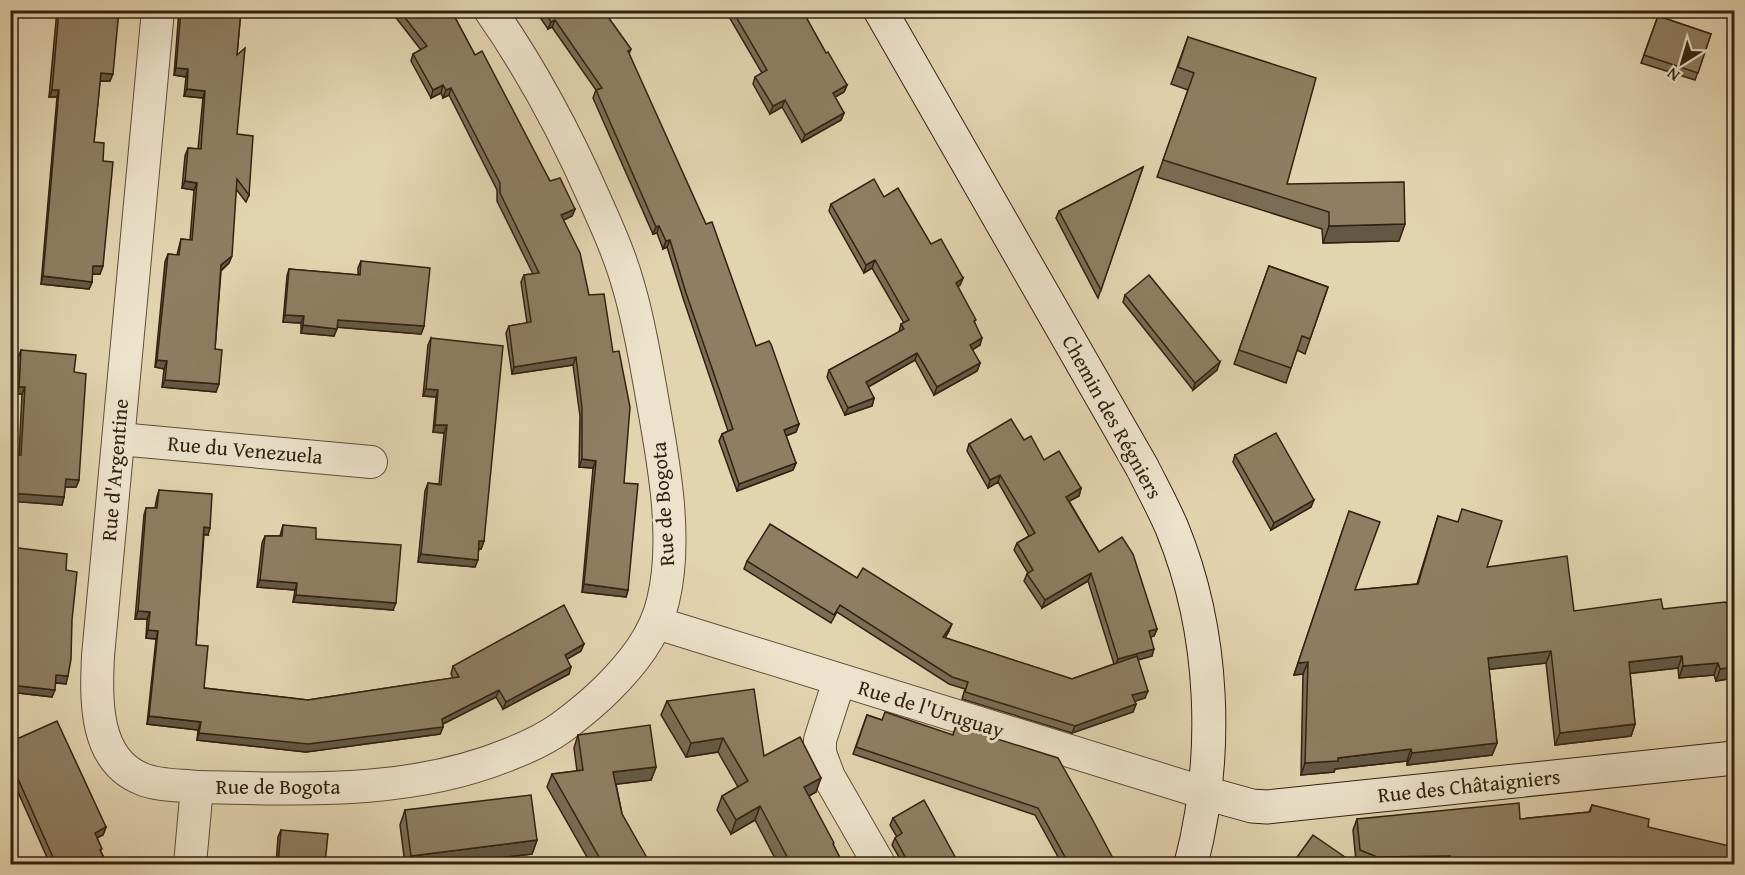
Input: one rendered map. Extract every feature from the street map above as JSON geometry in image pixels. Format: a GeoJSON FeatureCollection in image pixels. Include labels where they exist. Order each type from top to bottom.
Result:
{"type":"FeatureCollection","features":[{"type":"Feature","properties":{"kind":"main road","name":"Chemin des Régniers"},"geometry":{"type":"LineString","coordinates":[[880,10],[1142,467],[1173,530],[1192,594],[1202,640],[1208,706],[1205,794],[1191,864]]}},
{"type":"Feature","properties":{"kind":"main road","name":"Rue des Châtaigniers"},"geometry":{"type":"LineString","coordinates":[[1205,794],[1252,806],[1267,807],[1734,758]]}},
{"type":"Feature","properties":{"kind":"street","name":"Rue d'Argentine"},"geometry":{"type":"LineString","coordinates":[[158,10],[97,681],[101,724],[105,741],[114,759],[126,771],[144,780],[167,785],[197,786]]}},
{"type":"Feature","properties":{"kind":"street","name":"Rue de Bogota"},"geometry":{"type":"LineString","coordinates":[[197,786],[345,789],[416,781],[461,772],[498,759],[525,748],[560,729],[591,704],[623,673],[643,648],[657,623],[668,576],[667,510],[657,423],[644,348],[630,288],[610,232],[566,136],[529,71],[490,10]]}},
{"type":"Feature","properties":{"kind":"street","name":"Rue du Venezuela"},"geometry":{"type":"LineString","coordinates":[[119,439],[371,462]]}},
{"type":"Feature","properties":{"kind":"street","name":"Rue de l'Uruguay"},"geometry":{"type":"LineString","coordinates":[[657,623],[1205,794]]}},
{"type":"Feature","properties":{"kind":"street"},"geometry":{"type":"LineString","coordinates":[[839,681],[820,740],[820,753],[829,777],[879,864]]}},
{"type":"Feature","properties":{"kind":"street"},"geometry":{"type":"LineString","coordinates":[[190,864],[197,786]]}},
{"type":"Feature","properties":{"kind":"building"},"geometry":{"type":"Polygon","coordinates":[[[59,10],[119,10],[113,74],[101,73],[94,142],[104,143],[103,161],[113,162],[103,266],[93,266],[92,282],[43,276],[59,90],[52,90],[59,10]]]}},
{"type":"Feature","properties":{"kind":"building"},"geometry":{"type":"Polygon","coordinates":[[[181,10],[241,10],[237,55],[245,48],[237,134],[253,136],[249,195],[237,179],[232,256],[221,265],[215,349],[222,350],[219,384],[165,380],[167,361],[157,360],[168,254],[179,255],[181,239],[192,240],[197,183],[185,181],[188,148],[201,149],[205,91],[187,89],[188,69],[176,68],[181,10]]]}},
{"type":"Feature","properties":{"kind":"building"},"geometry":{"type":"Polygon","coordinates":[[[399,10],[451,10],[475,55],[482,51],[550,181],[560,178],[575,209],[561,215],[580,253],[589,295],[604,294],[613,352],[619,351],[630,407],[624,483],[638,484],[628,590],[584,584],[596,461],[582,459],[582,408],[576,357],[514,367],[509,326],[531,322],[524,275],[539,273],[500,193],[500,183],[451,88],[446,90],[443,85],[433,90],[413,54],[427,46],[399,10]]]}},
{"type":"Feature","properties":{"kind":"building"},"geometry":{"type":"Polygon","coordinates":[[[543,10],[603,10],[631,49],[628,51],[706,224],[712,222],[756,346],[769,341],[771,344],[799,424],[784,430],[796,463],[739,484],[722,434],[733,429],[670,240],[666,241],[659,226],[656,227],[596,90],[602,88],[555,20],[551,22],[543,10]]]}},
{"type":"Feature","properties":{"kind":"building"},"geometry":{"type":"Polygon","coordinates":[[[732,10],[802,10],[847,85],[833,93],[844,113],[805,135],[785,100],[773,106],[755,77],[767,70],[732,10]]]}},
{"type":"Feature","properties":{"kind":"building"},"geometry":{"type":"Polygon","coordinates":[[[1658,16],[1711,34],[1698,73],[1644,55],[1658,16]]]}},
{"type":"Feature","properties":{"kind":"building"},"geometry":{"type":"Polygon","coordinates":[[[1188,37],[1316,78],[1287,184],[1404,182],[1405,224],[1329,226],[1329,212],[1163,160],[1194,73],[1178,67],[1188,37]]]}},
{"type":"Feature","properties":{"kind":"building"},"geometry":{"type":"Polygon","coordinates":[[[1143,167],[1101,290],[1059,211],[1143,167]]]}},
{"type":"Feature","properties":{"kind":"building"},"geometry":{"type":"Polygon","coordinates":[[[874,179],[884,197],[898,188],[931,244],[941,239],[963,278],[956,283],[976,320],[974,321],[982,338],[970,345],[980,363],[937,387],[917,353],[866,382],[874,398],[848,408],[829,370],[904,329],[901,324],[909,320],[875,260],[866,265],[831,204],[874,179]]]}},
{"type":"Feature","properties":{"kind":"building"},"geometry":{"type":"Polygon","coordinates":[[[361,261],[430,268],[424,326],[338,320],[337,329],[303,325],[304,316],[285,315],[289,269],[360,275],[361,261]]]}},
{"type":"Feature","properties":{"kind":"building"},"geometry":{"type":"Polygon","coordinates":[[[1269,266],[1328,287],[1310,339],[1302,336],[1291,368],[1239,350],[1269,266]]]}},
{"type":"Feature","properties":{"kind":"building"},"geometry":{"type":"Polygon","coordinates":[[[1149,275],[1220,362],[1195,383],[1125,295],[1149,275]]]}},
{"type":"Feature","properties":{"kind":"building"},"geometry":{"type":"Polygon","coordinates":[[[431,338],[503,346],[484,541],[479,541],[478,560],[421,554],[428,483],[441,485],[447,425],[435,425],[438,390],[426,389],[431,338]]]}},
{"type":"Feature","properties":{"kind":"building"},"geometry":{"type":"Polygon","coordinates":[[[21,350],[76,355],[74,372],[86,374],[79,480],[66,479],[64,497],[10,493],[10,455],[21,455],[25,387],[19,387],[21,350]]]}},
{"type":"Feature","properties":{"kind":"building"},"geometry":{"type":"Polygon","coordinates":[[[1011,419],[1024,440],[1031,436],[1044,460],[1059,451],[1081,488],[1066,497],[1099,552],[1122,537],[1133,554],[1157,629],[1149,631],[1154,649],[1118,659],[1091,573],[1045,600],[1027,574],[1033,570],[1017,543],[1035,533],[1000,475],[990,480],[969,444],[1011,419]]]}},
{"type":"Feature","properties":{"kind":"building"},"geometry":{"type":"Polygon","coordinates":[[[1276,433],[1314,500],[1274,523],[1235,455],[1276,433]]]}},
{"type":"Feature","properties":{"kind":"building"},"geometry":{"type":"Polygon","coordinates":[[[159,490],[212,494],[210,528],[204,527],[196,645],[208,646],[204,688],[308,700],[459,677],[453,666],[564,605],[584,644],[565,655],[571,667],[506,702],[499,690],[442,719],[443,727],[308,744],[199,733],[201,722],[149,716],[158,631],[148,630],[150,612],[138,611],[146,508],[157,508],[159,490]]]}},
{"type":"Feature","properties":{"kind":"building"},"geometry":{"type":"Polygon","coordinates":[[[1462,509],[1502,521],[1487,567],[1567,556],[1574,611],[1661,599],[1663,609],[1734,602],[1734,667],[1720,669],[1718,663],[1683,666],[1682,656],[1629,662],[1635,724],[1560,733],[1551,651],[1488,658],[1497,743],[1412,753],[1411,749],[1338,758],[1338,761],[1305,763],[1308,662],[1298,663],[1349,511],[1380,522],[1355,590],[1418,584],[1438,516],[1458,522],[1462,509]]]}},
{"type":"Feature","properties":{"kind":"building"},"geometry":{"type":"Polygon","coordinates":[[[770,524],[857,578],[863,568],[952,624],[943,637],[1072,679],[1137,656],[1148,691],[1132,695],[1136,704],[1075,726],[965,692],[968,682],[952,677],[840,605],[834,615],[747,561],[770,524]]]}},
{"type":"Feature","properties":{"kind":"building"},"geometry":{"type":"Polygon","coordinates":[[[283,525],[316,528],[316,539],[401,545],[396,603],[296,595],[297,583],[260,580],[265,536],[282,536],[283,525]]]}},
{"type":"Feature","properties":{"kind":"building"},"geometry":{"type":"Polygon","coordinates":[[[10,547],[67,554],[66,570],[77,572],[68,676],[56,675],[55,690],[10,685],[18,578],[10,578],[10,547]]]}},
{"type":"Feature","properties":{"kind":"building"},"geometry":{"type":"Polygon","coordinates":[[[754,689],[764,756],[800,737],[821,778],[804,787],[843,864],[791,864],[760,806],[736,820],[722,796],[748,781],[723,738],[691,743],[667,701],[754,689]]]}},
{"type":"Feature","properties":{"kind":"building"},"geometry":{"type":"Polygon","coordinates":[[[885,712],[953,735],[956,726],[1058,758],[1116,864],[1069,864],[1038,808],[856,747],[867,715],[882,720],[885,712]]]}},
{"type":"Feature","properties":{"kind":"building"},"geometry":{"type":"Polygon","coordinates":[[[57,721],[106,827],[95,833],[107,864],[56,864],[10,761],[10,742],[57,721]]]}},
{"type":"Feature","properties":{"kind":"building"},"geometry":{"type":"Polygon","coordinates":[[[650,725],[656,767],[613,772],[622,814],[650,863],[603,864],[552,774],[583,770],[578,735],[650,725]]]}},
{"type":"Feature","properties":{"kind":"building"},"geometry":{"type":"Polygon","coordinates":[[[531,795],[537,840],[411,856],[405,810],[531,795]]]}},
{"type":"Feature","properties":{"kind":"building"},"geometry":{"type":"Polygon","coordinates":[[[924,800],[959,864],[909,864],[895,838],[902,833],[893,818],[924,800]]]}},
{"type":"Feature","properties":{"kind":"building"},"geometry":{"type":"Polygon","coordinates":[[[1519,803],[1520,819],[1590,812],[1592,805],[1649,819],[1648,827],[1734,847],[1734,864],[1447,864],[1450,856],[1377,857],[1360,850],[1357,819],[1519,803]]]}},
{"type":"Feature","properties":{"kind":"building"},"geometry":{"type":"Polygon","coordinates":[[[281,830],[328,834],[325,864],[278,864],[281,830]]]}},
{"type":"Feature","properties":{"kind":"building"},"geometry":{"type":"Polygon","coordinates":[[[1313,835],[1355,864],[1292,864],[1313,835]]]}}]}
